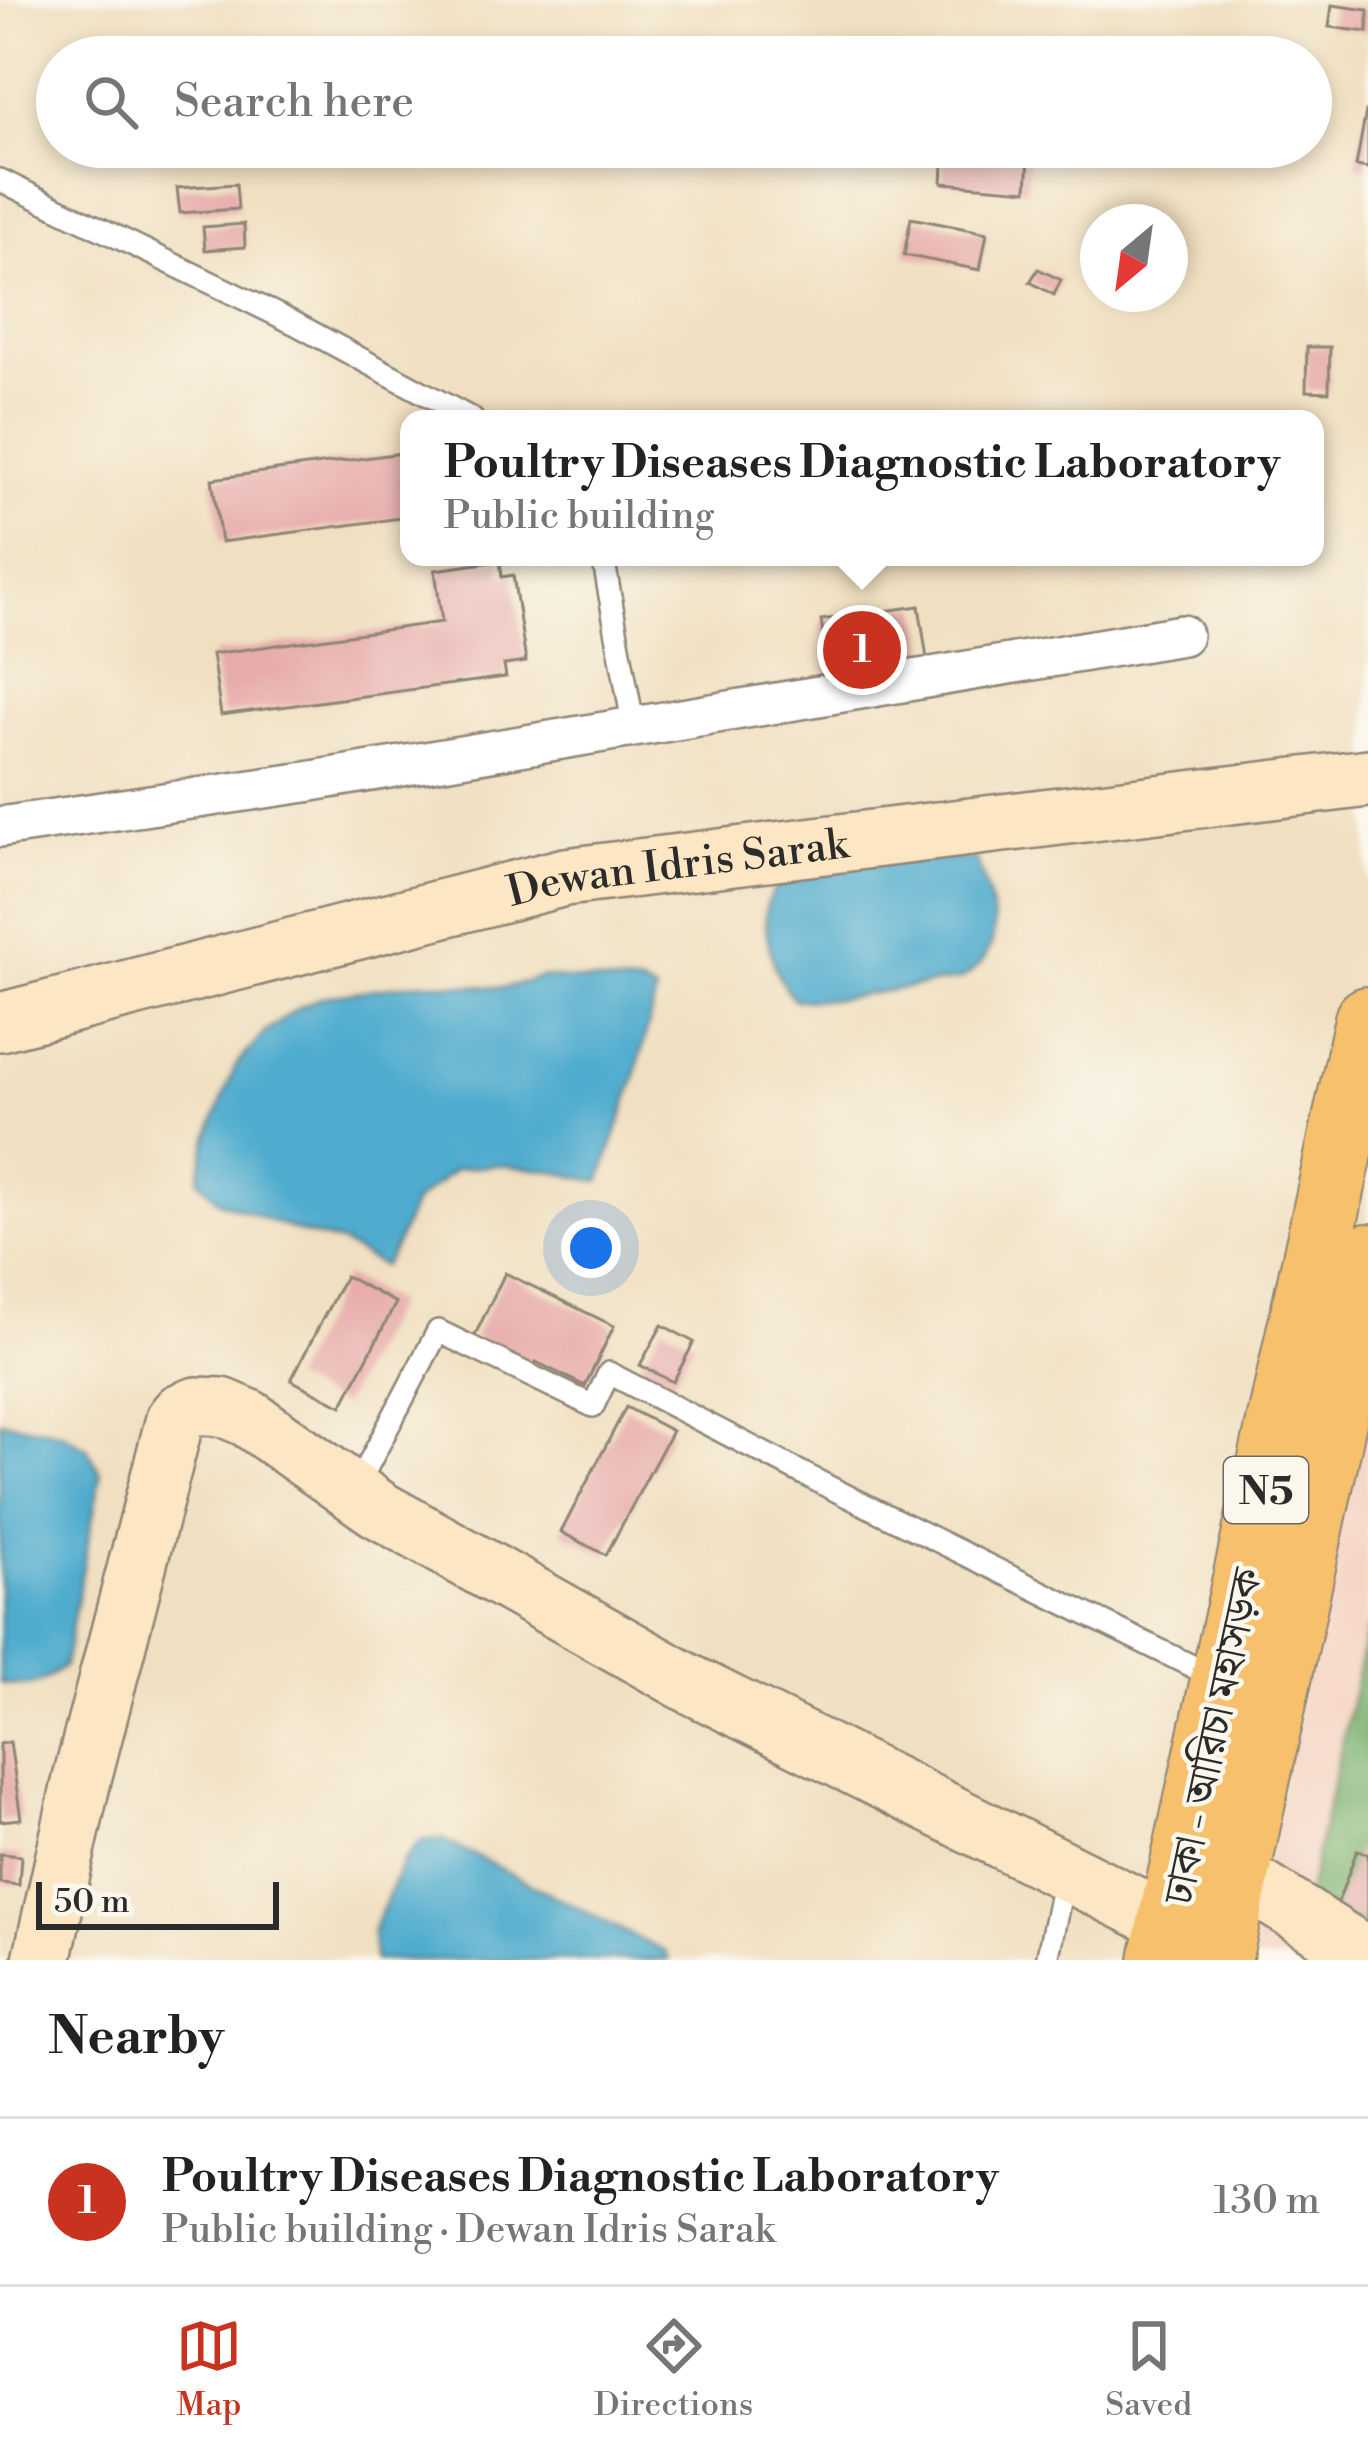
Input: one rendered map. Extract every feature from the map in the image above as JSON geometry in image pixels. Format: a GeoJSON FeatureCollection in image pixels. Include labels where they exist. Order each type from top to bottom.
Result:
{"type":"FeatureCollection","features":[{"type":"Feature","properties":{"kind":"highway","name":"ঢাকা - আরিচা মহাসড়ক"},"geometry":{"type":"LineString","coordinates":[[1184,1948],[1224,1682],[1368,1020]]}},
{"type":"Feature","properties":{"kind":"highway","name":"ঢাকা - আরিচা মহাসড়ক"},"geometry":{"type":"LineString","coordinates":[[1184,1948],[1236,1874],[1368,1257]]}},
{"type":"Feature","properties":{"kind":"street"},"geometry":{"type":"LineString","coordinates":[[0,827],[634,729],[1182,635]]}},
{"type":"Feature","properties":{"kind":"street","name":"Dewan Idris Sarak"},"geometry":{"type":"LineString","coordinates":[[0,1022],[565,877],[1368,778]]}},
{"type":"Feature","properties":{"kind":"street"},"geometry":{"type":"LineString","coordinates":[[42,1960],[82,1779],[175,1419],[196,1406],[222,1407],[248,1418],[378,1509],[688,1683],[1065,1874],[1184,1948]]}},
{"type":"Feature","properties":{"kind":"street"},"geometry":{"type":"LineString","coordinates":[[1236,1874],[1368,1957]]}},
{"type":"Feature","properties":{"kind":"lane"},"geometry":{"type":"LineString","coordinates":[[0,180],[296,324],[455,410]]}},
{"type":"Feature","properties":{"kind":"lane"},"geometry":{"type":"LineString","coordinates":[[604,566],[634,729]]}},
{"type":"Feature","properties":{"kind":"lane"},"geometry":{"type":"LineString","coordinates":[[353,1492],[439,1331],[593,1406],[609,1373],[1224,1682]]}},
{"type":"Feature","properties":{"kind":"lane"},"geometry":{"type":"LineString","coordinates":[[1047,1960],[1065,1874]]}},
{"type":"Feature","properties":{"kind":"shaded area"},"geometry":{"type":"Polygon","coordinates":[[[1368,1353],[1368,1960],[1250,1960],[1368,1353]]]}},
{"type":"Feature","properties":{"kind":"green space"},"geometry":{"type":"Polygon","coordinates":[[[1368,1627],[1368,1954],[1303,1915],[1368,1627]]]}},
{"type":"Feature","properties":{"kind":"water"},"geometry":{"type":"Polygon","coordinates":[[[944,858],[977,860],[988,894],[992,940],[978,967],[962,979],[837,999],[795,1000],[775,969],[766,925],[767,904],[778,886],[816,871],[944,858]]]}},
{"type":"Feature","properties":{"kind":"water"},"geometry":{"type":"Polygon","coordinates":[[[542,977],[642,986],[656,993],[633,1085],[600,1182],[497,1165],[455,1169],[414,1203],[383,1266],[341,1243],[219,1201],[198,1179],[208,1137],[235,1067],[263,1034],[295,1010],[322,997],[422,982],[504,988],[542,977]]]}},
{"type":"Feature","properties":{"kind":"water"},"geometry":{"type":"Polygon","coordinates":[[[0,1421],[59,1432],[87,1448],[101,1474],[64,1666],[42,1681],[19,1686],[0,1683],[0,1421]]]}},
{"type":"Feature","properties":{"kind":"water"},"geometry":{"type":"Polygon","coordinates":[[[442,1839],[665,1952],[669,1960],[374,1960],[372,1932],[403,1861],[421,1841],[442,1839]]]}},
{"type":"Feature","properties":{"kind":"building"},"geometry":{"type":"Polygon","coordinates":[[[1332,5],[1368,10],[1368,32],[1329,27],[1332,5]]]}},
{"type":"Feature","properties":{"kind":"building"},"geometry":{"type":"Polygon","coordinates":[[[1368,111],[1368,168],[1356,166],[1368,111]]]}},
{"type":"Feature","properties":{"kind":"building"},"geometry":{"type":"Polygon","coordinates":[[[943,168],[1028,168],[1027,190],[942,183],[943,168]]]}},
{"type":"Feature","properties":{"kind":"building"},"geometry":{"type":"Polygon","coordinates":[[[236,184],[238,209],[180,213],[177,188],[236,184]]]}},
{"type":"Feature","properties":{"kind":"building"},"geometry":{"type":"Polygon","coordinates":[[[911,218],[987,233],[980,270],[904,255],[911,218]]]}},
{"type":"Feature","properties":{"kind":"building"},"geometry":{"type":"Polygon","coordinates":[[[244,224],[245,247],[205,250],[203,227],[244,224]]]}},
{"type":"Feature","properties":{"kind":"building"},"geometry":{"type":"Polygon","coordinates":[[[1038,269],[1061,280],[1054,295],[1030,282],[1038,269]]]}},
{"type":"Feature","properties":{"kind":"building"},"geometry":{"type":"Polygon","coordinates":[[[1307,347],[1330,347],[1329,392],[1306,391],[1307,347]]]}},
{"type":"Feature","properties":{"kind":"building"},"geometry":{"type":"Polygon","coordinates":[[[400,453],[400,518],[221,542],[212,479],[400,453]]]}},
{"type":"Feature","properties":{"kind":"building"},"geometry":{"type":"Polygon","coordinates":[[[501,566],[502,577],[513,575],[526,662],[504,665],[506,677],[221,715],[212,654],[442,622],[435,570],[501,566]]]}},
{"type":"Feature","properties":{"kind":"building"},"geometry":{"type":"Polygon","coordinates":[[[919,606],[928,665],[829,678],[821,620],[919,606]]]}},
{"type":"Feature","properties":{"kind":"building"},"geometry":{"type":"Polygon","coordinates":[[[505,1273],[614,1326],[585,1386],[474,1337],[505,1273]]]}},
{"type":"Feature","properties":{"kind":"building"},"geometry":{"type":"Polygon","coordinates":[[[345,1276],[396,1303],[342,1406],[291,1380],[345,1276]]]}},
{"type":"Feature","properties":{"kind":"building"},"geometry":{"type":"Polygon","coordinates":[[[662,1325],[694,1342],[673,1382],[640,1365],[662,1325]]]}},
{"type":"Feature","properties":{"kind":"building"},"geometry":{"type":"Polygon","coordinates":[[[626,1407],[672,1431],[606,1555],[561,1532],[626,1407]]]}},
{"type":"Feature","properties":{"kind":"building"},"geometry":{"type":"Polygon","coordinates":[[[10,1742],[21,1819],[0,1821],[0,1744],[10,1742]]]}},
{"type":"Feature","properties":{"kind":"building"},"geometry":{"type":"Polygon","coordinates":[[[1357,1850],[1368,1854],[1368,1924],[1335,1910],[1357,1850]]]}},
{"type":"Feature","properties":{"kind":"building"},"geometry":{"type":"Polygon","coordinates":[[[0,1854],[21,1856],[19,1885],[0,1883],[0,1854]]]}},
{"type":"Feature","properties":{"kind":"place","name":"Poultry Diseases Diagnostic Laboratory"},"geometry":{"type":"Point","coordinates":[862,650]}}]}
